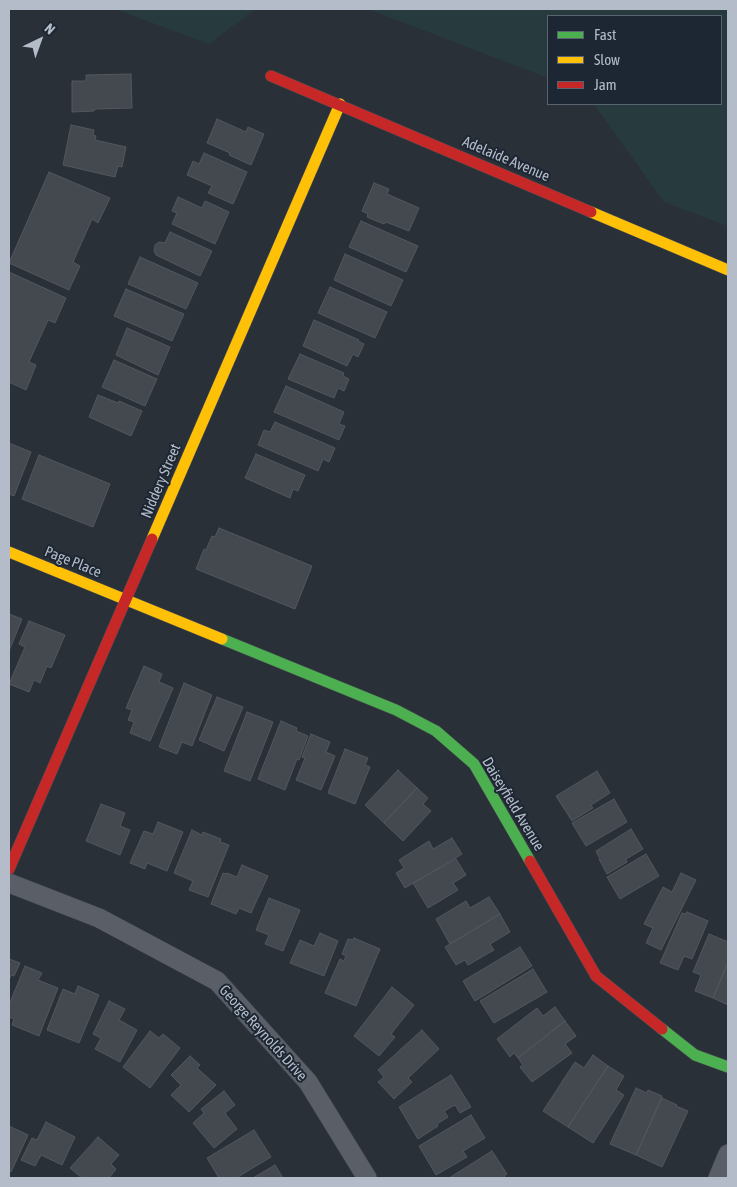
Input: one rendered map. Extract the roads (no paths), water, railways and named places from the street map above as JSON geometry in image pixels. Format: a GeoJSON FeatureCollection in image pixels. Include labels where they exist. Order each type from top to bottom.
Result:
{"type":"FeatureCollection","features":[{"type":"Feature","properties":{"kind":"street","name":"Adelaide Avenue"},"geometry":{"type":"LineString","coordinates":[[272,76],[728,270]]}},
{"type":"Feature","properties":{"kind":"street","name":"Niddery Street"},"geometry":{"type":"LineString","coordinates":[[9,869],[340,104]]}},
{"type":"Feature","properties":{"kind":"street","name":"Page Place"},"geometry":{"type":"LineString","coordinates":[[9,552],[126,600]]}},
{"type":"Feature","properties":{"kind":"street","name":"Daiseyfield Avenue"},"geometry":{"type":"LineString","coordinates":[[126,600],[396,710],[436,730],[474,764],[596,976],[695,1055],[728,1067]]}},
{"type":"Feature","properties":{"kind":"street","name":"George Reynolds Drive"},"geometry":{"type":"LineString","coordinates":[[9,883],[99,918],[217,981],[308,1082],[367,1178]]}},
{"type":"Feature","properties":{"kind":"street"},"geometry":{"type":"LineString","coordinates":[[718,1178],[728,1154]]}}]}
